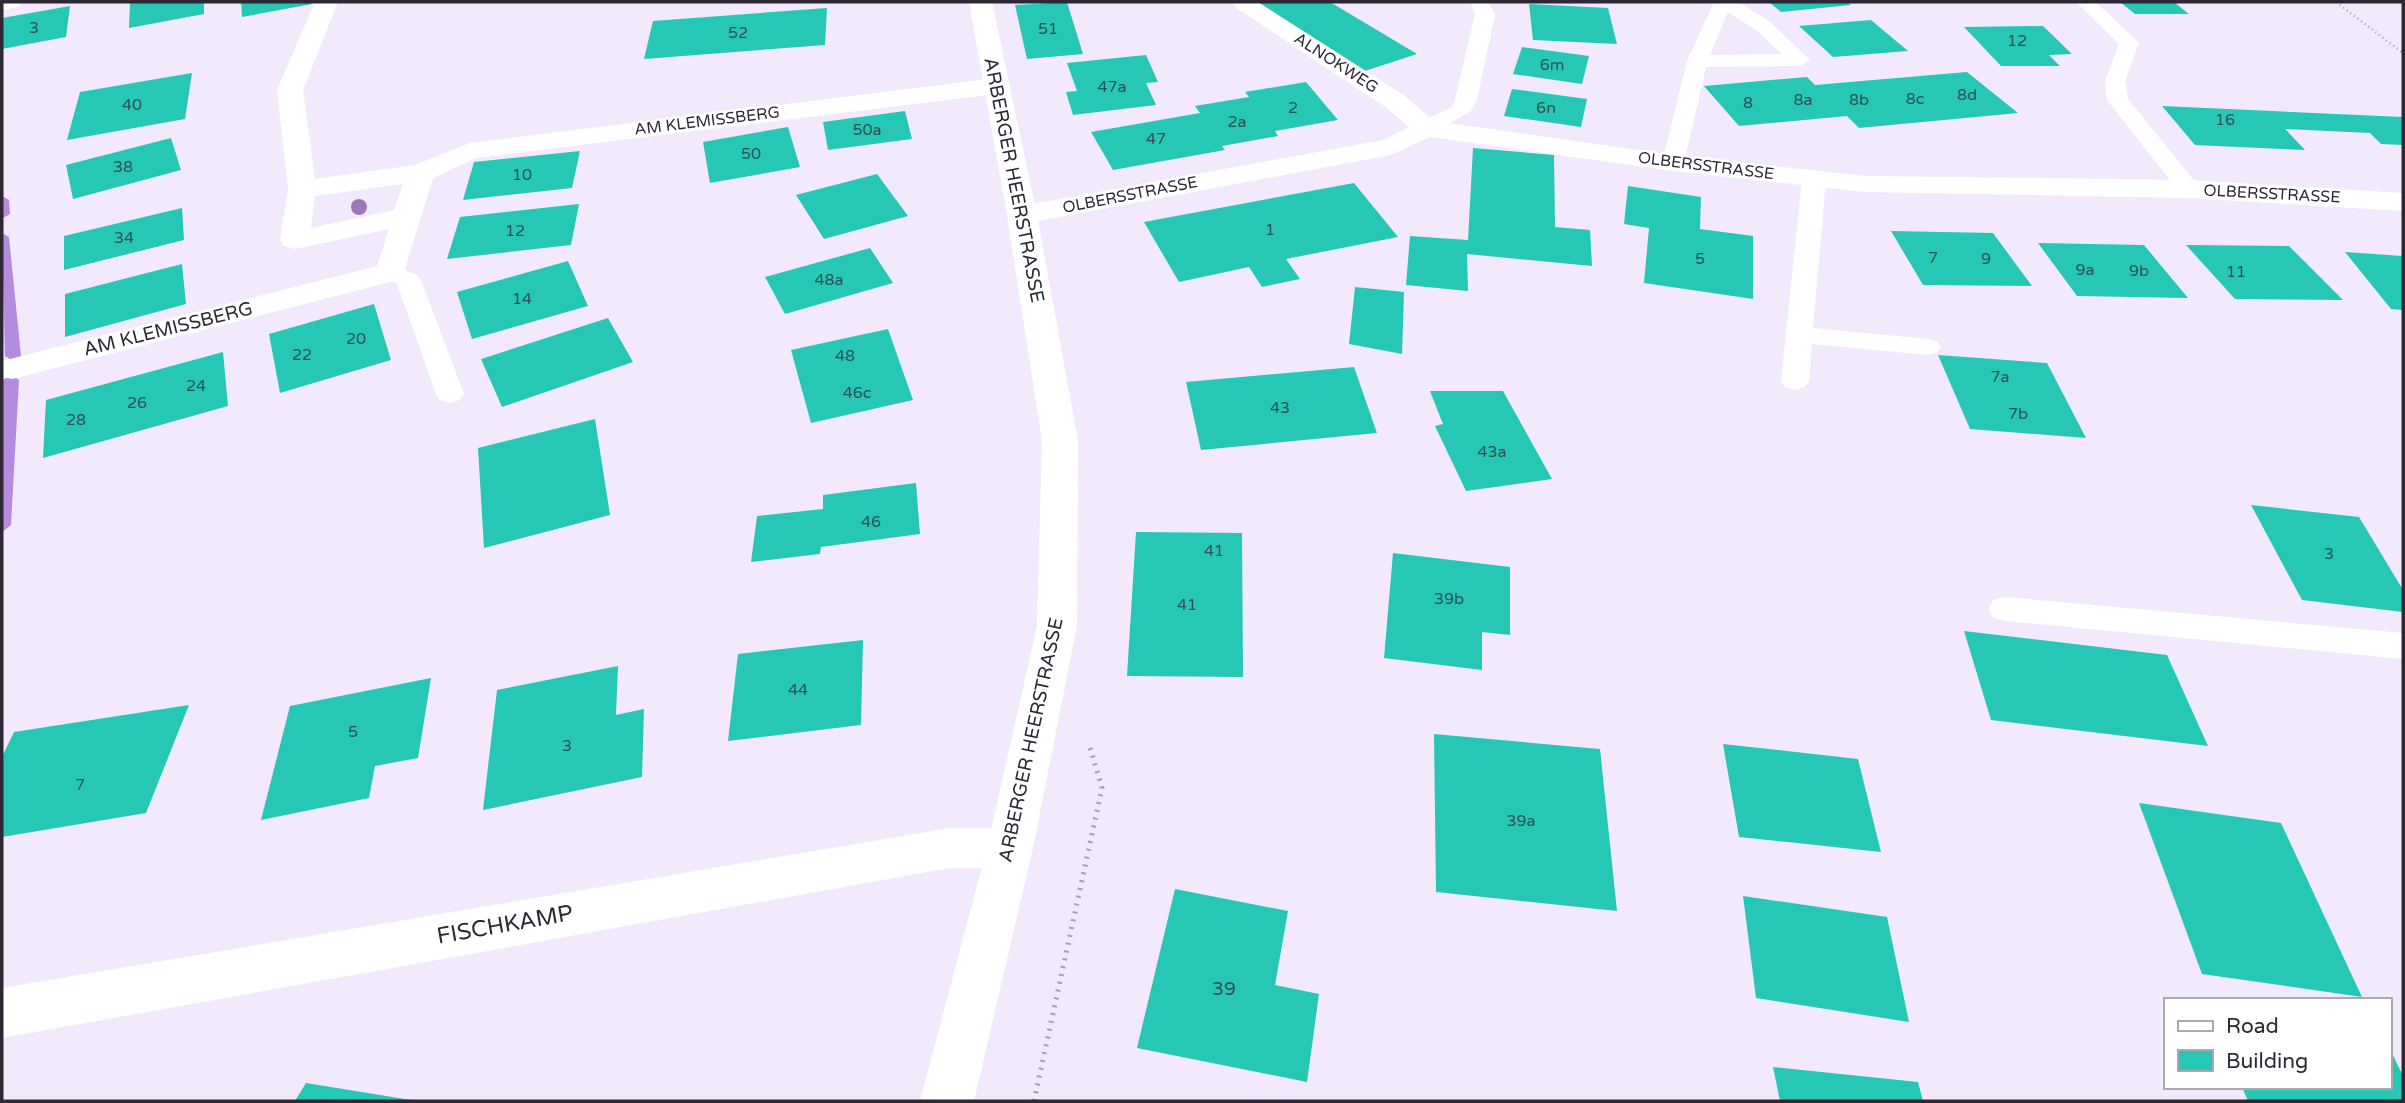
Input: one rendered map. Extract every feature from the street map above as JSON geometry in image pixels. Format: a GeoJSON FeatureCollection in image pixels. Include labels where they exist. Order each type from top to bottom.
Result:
{"type":"FeatureCollection","features":[{"type":"Feature","properties":{"kind":"street"},"geometry":{"type":"LineString","coordinates":[[2,3],[10,2]]}},
{"type":"Feature","properties":{"kind":"street"},"geometry":{"type":"LineString","coordinates":[[326,2],[290,90],[302,190],[295,240],[407,216]]}},
{"type":"Feature","properties":{"kind":"street","name":"ARBERGER HEERSTRASSE"},"geometry":{"type":"LineString","coordinates":[[947,1101],[1010,848],[1057,626],[1060,442],[1022,215],[980,2]]}},
{"type":"Feature","properties":{"kind":"street","name":"ALNOKWEG"},"geometry":{"type":"LineString","coordinates":[[1243,2],[1396,102],[1426,128]]}},
{"type":"Feature","properties":{"kind":"street","name":"AM KLEMISSBERG"},"geometry":{"type":"LineString","coordinates":[[302,190],[421,173],[470,152],[997,86]]}},
{"type":"Feature","properties":{"kind":"street","name":"OLBERSSTRASSE"},"geometry":{"type":"LineString","coordinates":[[1022,215],[1391,147],[1426,128],[1673,163],[1866,184],[2189,189],[2403,202]]}},
{"type":"Feature","properties":{"kind":"street"},"geometry":{"type":"LineString","coordinates":[[391,272],[421,173]]}},
{"type":"Feature","properties":{"kind":"street","name":"AM KLEMISSBERG"},"geometry":{"type":"LineString","coordinates":[[12,369],[391,272]]}},
{"type":"Feature","properties":{"kind":"street","name":"FISCHKAMP"},"geometry":{"type":"LineString","coordinates":[[2,1013],[950,848],[1010,848]]}},
{"type":"Feature","properties":{"kind":"lane"},"geometry":{"type":"LineString","coordinates":[[1426,128],[1460,111],[1466,100],[1478,58],[1485,14],[1479,2]]}},
{"type":"Feature","properties":{"kind":"lane"},"geometry":{"type":"LineString","coordinates":[[1673,163],[1697,61],[1725,2],[1763,26],[1800,60],[1697,61]]}},
{"type":"Feature","properties":{"kind":"lane"},"geometry":{"type":"LineString","coordinates":[[2084,2],[2129,43],[2115,80],[2118,100],[2189,189]]}},
{"type":"Feature","properties":{"kind":"lane"},"geometry":{"type":"LineString","coordinates":[[1795,382],[1814,178]]}},
{"type":"Feature","properties":{"kind":"lane"},"geometry":{"type":"LineString","coordinates":[[391,272],[408,280],[450,394]]}},
{"type":"Feature","properties":{"kind":"lane"},"geometry":{"type":"LineString","coordinates":[[1800,335],[1928,347]]}},
{"type":"Feature","properties":{"kind":"lane"},"geometry":{"type":"LineString","coordinates":[[2005,609],[2403,646]]}},
{"type":"Feature","properties":{"kind":"path"},"geometry":{"type":"LineString","coordinates":[[2336,2],[2403,53]]}},
{"type":"Feature","properties":{"kind":"path"},"geometry":{"type":"LineString","coordinates":[[1034,1101],[1102,788],[1088,738]]}},
{"type":"Feature","properties":{"kind":"building"},"geometry":{"type":"Polygon","coordinates":[[[130,2],[204,2],[204,14],[129,28],[130,2]]]}},
{"type":"Feature","properties":{"kind":"building"},"geometry":{"type":"Polygon","coordinates":[[[241,2],[311,2],[312,4],[242,17],[241,2]]]}},
{"type":"Feature","properties":{"kind":"building"},"geometry":{"type":"Polygon","coordinates":[[[1067,2],[1083,54],[1027,59],[1015,5],[1067,2]]]}},
{"type":"Feature","properties":{"kind":"building"},"geometry":{"type":"Polygon","coordinates":[[[1252,2],[1330,2],[1417,54],[1362,72],[1252,2]]]}},
{"type":"Feature","properties":{"kind":"building"},"geometry":{"type":"Polygon","coordinates":[[[1769,2],[1846,2],[1851,5],[1781,12],[1769,2]]]}},
{"type":"Feature","properties":{"kind":"building"},"geometry":{"type":"Polygon","coordinates":[[[2120,2],[2174,2],[2189,14],[2135,14],[2120,2]]]}},
{"type":"Feature","properties":{"kind":"building"},"geometry":{"type":"Polygon","coordinates":[[[1529,4],[1608,8],[1617,44],[1533,40],[1529,4]]]}},
{"type":"Feature","properties":{"kind":"building"},"geometry":{"type":"Polygon","coordinates":[[[70,6],[66,37],[2,49],[2,18],[70,6]]]}},
{"type":"Feature","properties":{"kind":"building"},"geometry":{"type":"Polygon","coordinates":[[[827,8],[825,45],[644,59],[653,21],[827,8]]]}},
{"type":"Feature","properties":{"kind":"building"},"geometry":{"type":"Polygon","coordinates":[[[1871,20],[1908,51],[1833,57],[1799,26],[1871,20]]]}},
{"type":"Feature","properties":{"kind":"building"},"geometry":{"type":"Polygon","coordinates":[[[2043,26],[2072,54],[2049,55],[2060,66],[2001,66],[1964,27],[2043,26]]]}},
{"type":"Feature","properties":{"kind":"building"},"geometry":{"type":"Polygon","coordinates":[[[1522,47],[1589,56],[1582,84],[1513,74],[1522,47]]]}},
{"type":"Feature","properties":{"kind":"building"},"geometry":{"type":"Polygon","coordinates":[[[1146,55],[1158,82],[1146,83],[1156,105],[1073,115],[1066,92],[1077,91],[1067,63],[1146,55]]]}},
{"type":"Feature","properties":{"kind":"building"},"geometry":{"type":"Polygon","coordinates":[[[1967,72],[2018,113],[1859,128],[1847,116],[1739,126],[1704,86],[1807,77],[1815,85],[1967,72]]]}},
{"type":"Feature","properties":{"kind":"building"},"geometry":{"type":"Polygon","coordinates":[[[192,73],[185,119],[67,140],[80,92],[192,73]]]}},
{"type":"Feature","properties":{"kind":"building"},"geometry":{"type":"Polygon","coordinates":[[[1306,82],[1338,120],[1275,131],[1278,136],[1222,146],[1225,150],[1113,170],[1091,132],[1200,113],[1195,106],[1249,97],[1245,92],[1306,82]]]}},
{"type":"Feature","properties":{"kind":"building"},"geometry":{"type":"Polygon","coordinates":[[[1512,89],[1587,99],[1581,127],[1504,116],[1512,89]]]}},
{"type":"Feature","properties":{"kind":"building"},"geometry":{"type":"Polygon","coordinates":[[[2162,106],[2403,117],[2403,145],[2381,144],[2370,133],[2285,129],[2305,150],[2195,145],[2162,106]]]}},
{"type":"Feature","properties":{"kind":"building"},"geometry":{"type":"Polygon","coordinates":[[[905,111],[912,139],[828,150],[823,122],[905,111]]]}},
{"type":"Feature","properties":{"kind":"building"},"geometry":{"type":"Polygon","coordinates":[[[788,127],[800,167],[710,183],[703,142],[788,127]]]}},
{"type":"Feature","properties":{"kind":"building"},"geometry":{"type":"Polygon","coordinates":[[[171,138],[181,170],[73,199],[66,165],[171,138]]]}},
{"type":"Feature","properties":{"kind":"building"},"geometry":{"type":"Polygon","coordinates":[[[1473,148],[1554,155],[1555,227],[1590,230],[1592,266],[1467,254],[1468,291],[1406,285],[1410,236],[1468,240],[1473,148]]]}},
{"type":"Feature","properties":{"kind":"building"},"geometry":{"type":"Polygon","coordinates":[[[580,151],[572,188],[463,200],[474,162],[580,151]]]}},
{"type":"Feature","properties":{"kind":"building"},"geometry":{"type":"Polygon","coordinates":[[[877,174],[908,216],[824,239],[796,195],[877,174]]]}},
{"type":"Feature","properties":{"kind":"building"},"geometry":{"type":"Polygon","coordinates":[[[1354,183],[1398,237],[1286,259],[1300,279],[1262,287],[1249,267],[1179,282],[1144,222],[1354,183]]]}},
{"type":"Feature","properties":{"kind":"building"},"geometry":{"type":"Polygon","coordinates":[[[1628,186],[1701,197],[1700,229],[1753,236],[1753,299],[1644,283],[1649,228],[1624,224],[1628,186]]]}},
{"type":"Feature","properties":{"kind":"building"},"geometry":{"type":"Polygon","coordinates":[[[579,204],[571,245],[447,259],[460,217],[579,204]]]}},
{"type":"Feature","properties":{"kind":"building"},"geometry":{"type":"Polygon","coordinates":[[[182,208],[184,240],[64,270],[64,236],[182,208]]]}},
{"type":"Feature","properties":{"kind":"building"},"geometry":{"type":"Polygon","coordinates":[[[1891,231],[1993,233],[2032,286],[1923,285],[1891,231]]]}},
{"type":"Feature","properties":{"kind":"building"},"geometry":{"type":"Polygon","coordinates":[[[2038,243],[2144,245],[2188,298],[2077,296],[2038,243]]]}},
{"type":"Feature","properties":{"kind":"building"},"geometry":{"type":"Polygon","coordinates":[[[2186,245],[2289,246],[2343,300],[2235,299],[2186,245]]]}},
{"type":"Feature","properties":{"kind":"building"},"geometry":{"type":"Polygon","coordinates":[[[870,248],[893,283],[785,314],[765,277],[870,248]]]}},
{"type":"Feature","properties":{"kind":"building"},"geometry":{"type":"Polygon","coordinates":[[[2345,252],[2403,256],[2403,310],[2391,309],[2345,252]]]}},
{"type":"Feature","properties":{"kind":"building"},"geometry":{"type":"Polygon","coordinates":[[[568,261],[588,306],[472,339],[457,292],[568,261]]]}},
{"type":"Feature","properties":{"kind":"building"},"geometry":{"type":"Polygon","coordinates":[[[182,264],[186,304],[65,337],[65,294],[182,264]]]}},
{"type":"Feature","properties":{"kind":"building"},"geometry":{"type":"Polygon","coordinates":[[[1355,287],[1404,292],[1402,354],[1349,344],[1355,287]]]}},
{"type":"Feature","properties":{"kind":"building"},"geometry":{"type":"Polygon","coordinates":[[[374,304],[391,360],[280,393],[269,334],[374,304]]]}},
{"type":"Feature","properties":{"kind":"building"},"geometry":{"type":"Polygon","coordinates":[[[608,318],[633,362],[502,407],[481,359],[608,318]]]}},
{"type":"Feature","properties":{"kind":"building"},"geometry":{"type":"Polygon","coordinates":[[[888,329],[913,400],[811,423],[791,350],[888,329]]]}},
{"type":"Feature","properties":{"kind":"building"},"geometry":{"type":"Polygon","coordinates":[[[223,352],[228,406],[43,458],[46,400],[223,352]]]}},
{"type":"Feature","properties":{"kind":"building"},"geometry":{"type":"Polygon","coordinates":[[[1938,355],[2047,363],[2086,438],[1970,429],[1938,355]]]}},
{"type":"Feature","properties":{"kind":"building"},"geometry":{"type":"Polygon","coordinates":[[[1354,367],[1377,433],[1201,450],[1186,382],[1354,367]]]}},
{"type":"Feature","properties":{"kind":"building"},"geometry":{"type":"Polygon","coordinates":[[[1430,391],[1503,391],[1552,479],[1466,491],[1435,426],[1443,424],[1430,391]]]}},
{"type":"Feature","properties":{"kind":"building"},"geometry":{"type":"Polygon","coordinates":[[[595,419],[610,515],[484,548],[478,448],[595,419]]]}},
{"type":"Feature","properties":{"kind":"building"},"geometry":{"type":"Polygon","coordinates":[[[916,483],[920,534],[821,547],[820,554],[751,562],[757,516],[823,509],[823,495],[916,483]]]}},
{"type":"Feature","properties":{"kind":"building"},"geometry":{"type":"Polygon","coordinates":[[[2251,505],[2359,517],[2403,590],[2403,612],[2302,600],[2251,505]]]}},
{"type":"Feature","properties":{"kind":"building"},"geometry":{"type":"Polygon","coordinates":[[[1136,532],[1242,533],[1243,677],[1127,676],[1136,532]]]}},
{"type":"Feature","properties":{"kind":"building"},"geometry":{"type":"Polygon","coordinates":[[[1393,553],[1510,567],[1510,635],[1482,632],[1482,670],[1384,658],[1393,553]]]}},
{"type":"Feature","properties":{"kind":"building"},"geometry":{"type":"Polygon","coordinates":[[[1964,631],[2167,655],[2208,746],[1991,720],[1964,631]]]}},
{"type":"Feature","properties":{"kind":"building"},"geometry":{"type":"Polygon","coordinates":[[[863,640],[861,725],[728,741],[738,654],[863,640]]]}},
{"type":"Feature","properties":{"kind":"building"},"geometry":{"type":"Polygon","coordinates":[[[618,666],[616,715],[644,709],[642,777],[483,810],[497,690],[618,666]]]}},
{"type":"Feature","properties":{"kind":"building"},"geometry":{"type":"Polygon","coordinates":[[[431,678],[418,758],[375,766],[369,798],[261,820],[290,706],[431,678]]]}},
{"type":"Feature","properties":{"kind":"building"},"geometry":{"type":"Polygon","coordinates":[[[189,705],[146,813],[2,837],[2,757],[14,732],[189,705]]]}},
{"type":"Feature","properties":{"kind":"building"},"geometry":{"type":"Polygon","coordinates":[[[1434,734],[1600,749],[1617,911],[1436,892],[1434,734]]]}},
{"type":"Feature","properties":{"kind":"building"},"geometry":{"type":"Polygon","coordinates":[[[1723,744],[1858,759],[1881,852],[1739,837],[1723,744]]]}},
{"type":"Feature","properties":{"kind":"building"},"geometry":{"type":"Polygon","coordinates":[[[2139,803],[2281,823],[2362,997],[2202,974],[2139,803]]]}},
{"type":"Feature","properties":{"kind":"building"},"geometry":{"type":"Polygon","coordinates":[[[1175,889],[1288,911],[1275,985],[1319,994],[1307,1082],[1137,1048],[1175,889]]]}},
{"type":"Feature","properties":{"kind":"building"},"geometry":{"type":"Polygon","coordinates":[[[1743,896],[1887,917],[1909,1022],[1756,998],[1743,896]]]}},
{"type":"Feature","properties":{"kind":"building"},"geometry":{"type":"Polygon","coordinates":[[[2391,1051],[2403,1076],[2403,1101],[2248,1101],[2243,1089],[2391,1089],[2391,1051]]]}},
{"type":"Feature","properties":{"kind":"building"},"geometry":{"type":"Polygon","coordinates":[[[1773,1067],[1918,1082],[1923,1101],[1780,1101],[1773,1067]]]}},
{"type":"Feature","properties":{"kind":"building"},"geometry":{"type":"Polygon","coordinates":[[[306,1083],[411,1100],[411,1101],[295,1101],[306,1083]]]}},
{"type":"Feature","properties":{"kind":"waterway"},"geometry":{"type":"LineString","coordinates":[[2,200],[3,214]]}},
{"type":"Feature","properties":{"kind":"waterway"},"geometry":{"type":"LineString","coordinates":[[2,237],[13,356]]}},
{"type":"Feature","properties":{"kind":"waterway"},"geometry":{"type":"LineString","coordinates":[[2,525],[11,380]]}}]}
